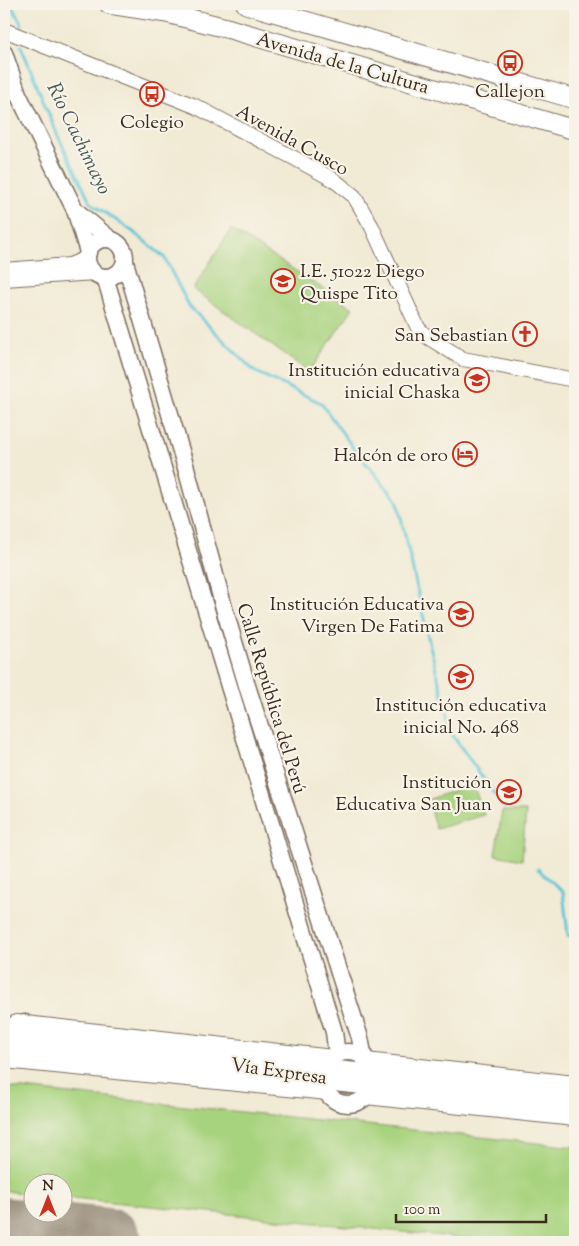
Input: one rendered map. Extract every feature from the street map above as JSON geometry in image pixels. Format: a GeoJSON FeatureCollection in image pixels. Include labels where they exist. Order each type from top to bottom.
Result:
{"type":"FeatureCollection","features":[{"type":"Feature","properties":{"kind":"highway","name":"Avenida de la Cultura"},"geometry":{"type":"LineString","coordinates":[[109,4],[167,13],[230,29],[575,130]]}},
{"type":"Feature","properties":{"kind":"highway","name":"Avenida de la Cultura"},"geometry":{"type":"LineString","coordinates":[[246,4],[575,99]]}},
{"type":"Feature","properties":{"kind":"highway"},"geometry":{"type":"LineString","coordinates":[[406,81],[413,52]]}},
{"type":"Feature","properties":{"kind":"highway"},"geometry":{"type":"LineString","coordinates":[[496,107],[496,93],[500,77]]}},
{"type":"Feature","properties":{"kind":"main road","name":"Avenida Cusco"},"geometry":{"type":"LineString","coordinates":[[4,30],[195,106],[334,180],[354,196],[372,227],[418,328],[426,336],[463,359],[575,380]]}},
{"type":"Feature","properties":{"kind":"main road"},"geometry":{"type":"LineString","coordinates":[[4,53],[18,94],[75,210],[88,255],[88,264],[100,275]]}},
{"type":"Feature","properties":{"kind":"main road"},"geometry":{"type":"LineString","coordinates":[[75,210],[110,239]]}},
{"type":"Feature","properties":{"kind":"main road"},"geometry":{"type":"LineString","coordinates":[[4,270],[70,265],[88,255],[93,244],[98,240],[115,240],[125,252],[125,262],[118,273],[4,280]]}},
{"type":"Feature","properties":{"kind":"main road","name":"Calle República del Perú"},"geometry":{"type":"LineString","coordinates":[[125,262],[186,468],[235,644],[360,1038],[368,1075]]}},
{"type":"Feature","properties":{"kind":"main road","name":"Calle República del Perú"},"geometry":{"type":"LineString","coordinates":[[100,275],[334,1032],[329,1071]]}},
{"type":"Feature","properties":{"kind":"main road","name":"Vía Expresa"},"geometry":{"type":"LineString","coordinates":[[4,1021],[115,1033],[329,1071]]}},
{"type":"Feature","properties":{"kind":"main road"},"geometry":{"type":"LineString","coordinates":[[4,1028],[25,1023]]}},
{"type":"Feature","properties":{"kind":"main road"},"geometry":{"type":"LineString","coordinates":[[115,1033],[146,1056]]}},
{"type":"Feature","properties":{"kind":"main road","name":"Vía Expresa"},"geometry":{"type":"LineString","coordinates":[[4,1034],[146,1056]]}},
{"type":"Feature","properties":{"kind":"main road","name":"Vía Expresa"},"geometry":{"type":"LineString","coordinates":[[4,1049],[146,1056],[575,1094]]}},
{"type":"Feature","properties":{"kind":"main road","name":"Vía Expresa"},"geometry":{"type":"LineString","coordinates":[[4,1061],[110,1071],[329,1071],[351,1052],[368,1075],[575,1119]]}},
{"type":"Feature","properties":{"kind":"main road"},"geometry":{"type":"LineString","coordinates":[[4,1055],[21,1062]]}},
{"type":"Feature","properties":{"kind":"main road"},"geometry":{"type":"LineString","coordinates":[[110,1071],[146,1056]]}},
{"type":"Feature","properties":{"kind":"main road","name":"Vía Expresa"},"geometry":{"type":"LineString","coordinates":[[368,1075],[575,1083]]}},
{"type":"Feature","properties":{"kind":"main road","name":"Vía Expresa"},"geometry":{"type":"LineString","coordinates":[[368,1075],[575,1108]]}},
{"type":"Feature","properties":{"kind":"green space"},"geometry":{"type":"Polygon","coordinates":[[[231,229],[353,308],[309,372],[193,289],[231,229]]]}},
{"type":"Feature","properties":{"kind":"green space"},"geometry":{"type":"Polygon","coordinates":[[[473,784],[484,815],[436,829],[427,800],[473,784]]]}},
{"type":"Feature","properties":{"kind":"green space"},"geometry":{"type":"Polygon","coordinates":[[[502,811],[526,811],[522,860],[495,855],[502,811]]]}},
{"type":"Feature","properties":{"kind":"green space"},"geometry":{"type":"Polygon","coordinates":[[[4,1087],[575,1147],[575,1242],[500,1242],[72,1198],[72,1174],[22,1174],[22,1193],[4,1191],[4,1087]]]}},
{"type":"Feature","properties":{"kind":"waterway","name":"Río Cachimayo"},"geometry":{"type":"LineString","coordinates":[[11,4],[22,25]]}},
{"type":"Feature","properties":{"kind":"waterway","name":"Río Cachimayo"},"geometry":{"type":"LineString","coordinates":[[21,46],[57,134],[91,203],[132,231],[164,257],[189,306],[254,371],[321,403],[354,449],[397,500],[431,650],[453,736],[504,807]]}},
{"type":"Feature","properties":{"kind":"waterway","name":"Río Cachimayo"},"geometry":{"type":"LineString","coordinates":[[538,869],[563,892],[568,935],[575,938]]}},
{"type":"Feature","properties":{"kind":"runway"},"geometry":{"type":"LineString","coordinates":[[4,1231],[108,1242]]}},
{"type":"Feature","properties":{"kind":"place","name":"Callejon"},"geometry":{"type":"Point","coordinates":[510,63]}},
{"type":"Feature","properties":{"kind":"place","name":"Colegio"},"geometry":{"type":"Point","coordinates":[152,94]}},
{"type":"Feature","properties":{"kind":"place","name":"I.E. 51022 Diego Quispe Tito"},"geometry":{"type":"Point","coordinates":[283,281]}},
{"type":"Feature","properties":{"kind":"place","name":"San Sebastian"},"geometry":{"type":"Point","coordinates":[525,334]}},
{"type":"Feature","properties":{"kind":"place","name":"Institución educativa inicial Chaska"},"geometry":{"type":"Point","coordinates":[477,380]}},
{"type":"Feature","properties":{"kind":"place","name":"Halcón de oro"},"geometry":{"type":"Point","coordinates":[465,454]}},
{"type":"Feature","properties":{"kind":"place","name":"Institución Educativa Virgen De Fatima"},"geometry":{"type":"Point","coordinates":[461,614]}},
{"type":"Feature","properties":{"kind":"place","name":"Institución educativa inicial No. 468"},"geometry":{"type":"Point","coordinates":[461,677]}},
{"type":"Feature","properties":{"kind":"place","name":"Institución Educativa San Juan"},"geometry":{"type":"Point","coordinates":[509,792]}}]}
